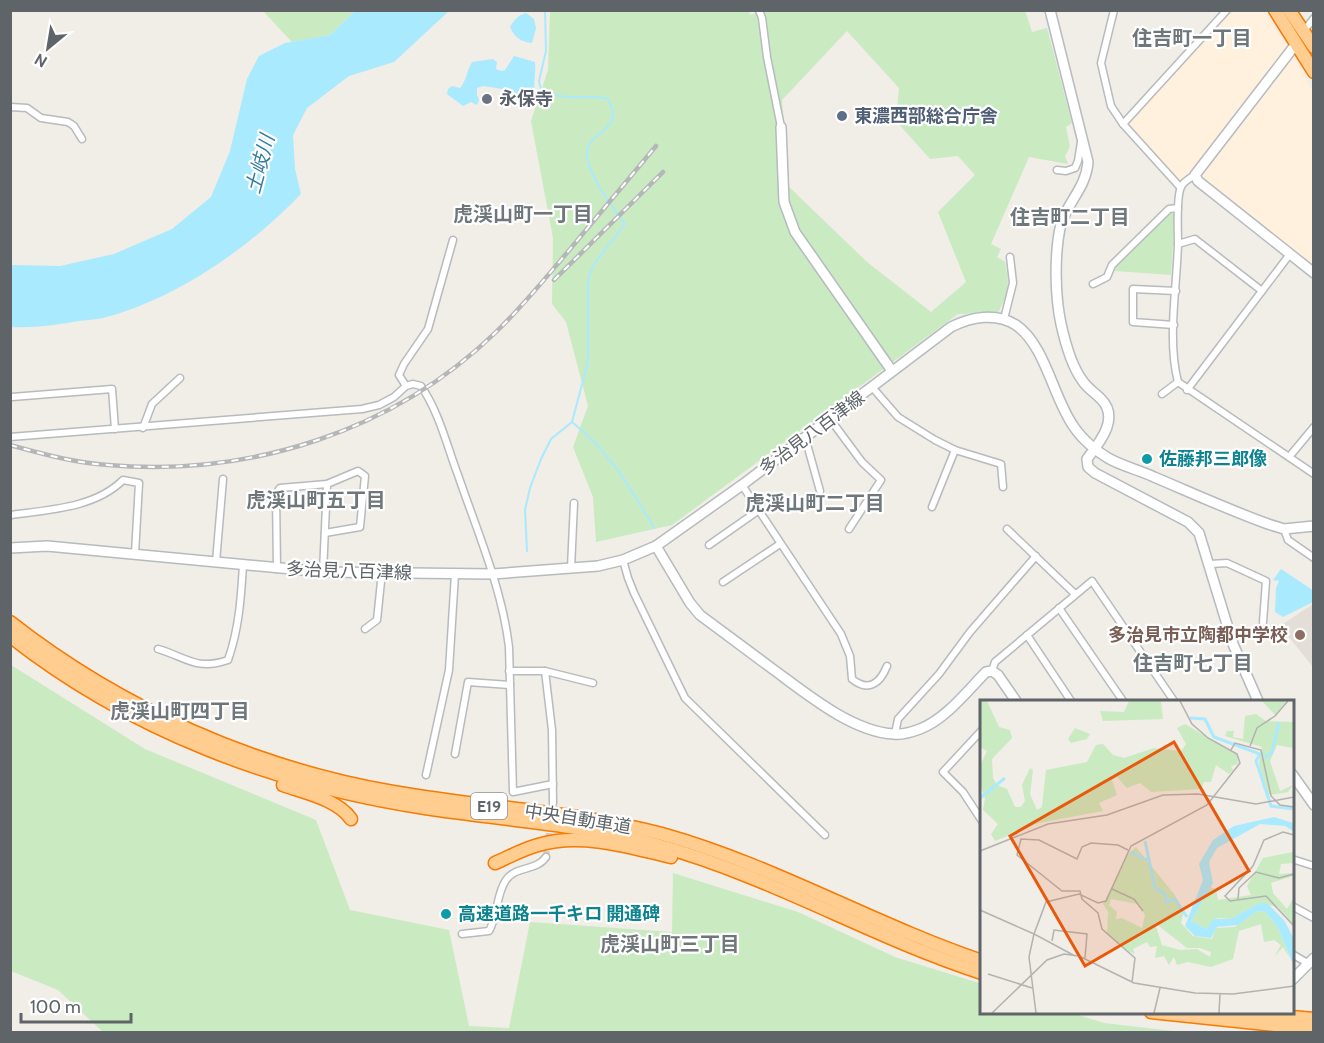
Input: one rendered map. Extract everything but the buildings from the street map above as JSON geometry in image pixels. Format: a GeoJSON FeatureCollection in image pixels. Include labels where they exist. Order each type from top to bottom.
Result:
{"type":"FeatureCollection","features":[{"type":"Feature","properties":{"kind":"highway"},"geometry":{"type":"LineString","coordinates":[[1275,10],[1314,72]]}},
{"type":"Feature","properties":{"kind":"highway"},"geometry":{"type":"LineString","coordinates":[[1289,10],[1314,47]]}},
{"type":"Feature","properties":{"kind":"highway","name":"中央自動車道"},"geometry":{"type":"LineString","coordinates":[[10,622],[69,664],[130,700],[191,730],[256,756],[322,776],[381,790],[583,818],[662,834],[754,866],[980,960]]}},
{"type":"Feature","properties":{"kind":"highway","name":"中央自動車道"},"geometry":{"type":"LineString","coordinates":[[10,636],[42,660],[94,692],[185,739],[287,778],[356,796],[631,838],[719,864],[928,954],[980,972]]}},
{"type":"Feature","properties":{"kind":"highway"},"geometry":{"type":"LineString","coordinates":[[185,739],[229,763],[327,801],[345,811],[351,819]]}},
{"type":"Feature","properties":{"kind":"highway"},"geometry":{"type":"LineString","coordinates":[[495,863],[539,844],[580,840],[629,848],[694,863],[750,879],[798,897]]}},
{"type":"Feature","properties":{"kind":"highway"},"geometry":{"type":"LineString","coordinates":[[1169,1013],[1314,1029]]}},
{"type":"Feature","properties":{"kind":"highway"},"geometry":{"type":"LineString","coordinates":[[1256,1013],[1314,1019]]}},
{"type":"Feature","properties":{"kind":"street"},"geometry":{"type":"LineString","coordinates":[[759,10],[781,127],[784,202],[792,225],[804,246],[892,371]]}},
{"type":"Feature","properties":{"kind":"street"},"geometry":{"type":"LineString","coordinates":[[1050,10],[1088,162],[1087,175],[1061,224],[1056,295],[1061,324],[1080,377],[1108,409],[1109,424],[1087,459],[1088,467],[1095,473],[1188,522],[1199,533],[1233,644],[1258,700]]}},
{"type":"Feature","properties":{"kind":"street"},"geometry":{"type":"LineString","coordinates":[[1114,10],[1101,63],[1111,106],[1180,188]]}},
{"type":"Feature","properties":{"kind":"street"},"geometry":{"type":"LineString","coordinates":[[1124,124],[1227,10]]}},
{"type":"Feature","properties":{"kind":"street"},"geometry":{"type":"LineString","coordinates":[[1303,32],[1314,18]]}},
{"type":"Feature","properties":{"kind":"street"},"geometry":{"type":"LineString","coordinates":[[1296,44],[1195,175],[1180,188],[1174,369],[1178,382],[1188,390],[1314,474]]}},
{"type":"Feature","properties":{"kind":"street"},"geometry":{"type":"LineString","coordinates":[[10,106],[27,108],[41,118],[68,122],[74,126],[82,139]]}},
{"type":"Feature","properties":{"kind":"street"},"geometry":{"type":"LineString","coordinates":[[1057,170],[1070,170],[1077,165],[1082,136]]}},
{"type":"Feature","properties":{"kind":"street"},"geometry":{"type":"LineString","coordinates":[[1195,175],[1198,181],[1314,273]]}},
{"type":"Feature","properties":{"kind":"street"},"geometry":{"type":"LineString","coordinates":[[1094,284],[1107,278],[1112,265],[1169,209],[1178,208]]}},
{"type":"Feature","properties":{"kind":"street"},"geometry":{"type":"LineString","coordinates":[[1178,244],[1195,239],[1262,291]]}},
{"type":"Feature","properties":{"kind":"street"},"geometry":{"type":"LineString","coordinates":[[406,386],[399,375],[428,329],[453,240]]}},
{"type":"Feature","properties":{"kind":"street"},"geometry":{"type":"LineString","coordinates":[[1188,390],[1290,254]]}},
{"type":"Feature","properties":{"kind":"street"},"geometry":{"type":"LineString","coordinates":[[1010,257],[1013,283],[1004,319],[1016,325],[1026,334],[1036,349],[1059,403],[1074,428],[1096,448],[1108,458],[1235,512],[1284,529],[1314,526]]}},
{"type":"Feature","properties":{"kind":"street"},"geometry":{"type":"LineString","coordinates":[[1174,325],[1133,322],[1133,289],[1176,291]]}},
{"type":"Feature","properties":{"kind":"street","name":"多治見八百津線"},"geometry":{"type":"LineString","coordinates":[[10,548],[47,546],[323,572],[493,574],[598,566],[623,560],[656,546],[742,485],[951,327],[969,318],[1004,319]]}},
{"type":"Feature","properties":{"kind":"street"},"geometry":{"type":"LineString","coordinates":[[143,428],[152,404],[180,378]]}},
{"type":"Feature","properties":{"kind":"street"},"geometry":{"type":"LineString","coordinates":[[1162,394],[1178,382]]}},
{"type":"Feature","properties":{"kind":"street"},"geometry":{"type":"LineString","coordinates":[[10,437],[362,409],[379,405],[394,397],[406,386],[413,384],[421,386],[440,427],[493,574],[506,625],[513,792],[553,784]]}},
{"type":"Feature","properties":{"kind":"street"},"geometry":{"type":"LineString","coordinates":[[872,387],[898,417],[955,450],[1001,464],[1003,487]]}},
{"type":"Feature","properties":{"kind":"street"},"geometry":{"type":"LineString","coordinates":[[12,397],[112,389],[115,429]]}},
{"type":"Feature","properties":{"kind":"street"},"geometry":{"type":"LineString","coordinates":[[830,419],[862,462],[881,480],[849,530]]}},
{"type":"Feature","properties":{"kind":"street"},"geometry":{"type":"LineString","coordinates":[[1289,457],[1314,427]]}},
{"type":"Feature","properties":{"kind":"street"},"geometry":{"type":"LineString","coordinates":[[805,437],[820,491]]}},
{"type":"Feature","properties":{"kind":"street"},"geometry":{"type":"LineString","coordinates":[[932,507],[955,450]]}},
{"type":"Feature","properties":{"kind":"street"},"geometry":{"type":"LineString","coordinates":[[277,569],[276,494],[280,488],[327,484],[358,471],[365,476],[360,527],[325,533]]}},
{"type":"Feature","properties":{"kind":"street"},"geometry":{"type":"LineString","coordinates":[[216,562],[223,479]]}},
{"type":"Feature","properties":{"kind":"street"},"geometry":{"type":"LineString","coordinates":[[10,515],[49,511],[84,501],[112,491],[123,480],[139,483],[135,555]]}},
{"type":"Feature","properties":{"kind":"street"},"geometry":{"type":"LineString","coordinates":[[323,572],[327,484]]}},
{"type":"Feature","properties":{"kind":"street"},"geometry":{"type":"LineString","coordinates":[[742,485],[841,634],[850,656],[852,679],[861,686],[869,686],[883,677],[887,666]]}},
{"type":"Feature","properties":{"kind":"street"},"geometry":{"type":"LineString","coordinates":[[570,568],[574,503]]}},
{"type":"Feature","properties":{"kind":"street"},"geometry":{"type":"LineString","coordinates":[[709,544],[759,510]]}},
{"type":"Feature","properties":{"kind":"street"},"geometry":{"type":"LineString","coordinates":[[1007,529],[1075,594]]}},
{"type":"Feature","properties":{"kind":"street"},"geometry":{"type":"LineString","coordinates":[[1284,529],[1288,540],[1314,558]]}},
{"type":"Feature","properties":{"kind":"street"},"geometry":{"type":"LineString","coordinates":[[723,582],[780,544]]}},
{"type":"Feature","properties":{"kind":"street"},"geometry":{"type":"LineString","coordinates":[[656,546],[690,603],[700,615],[823,707],[857,723],[895,734],[908,733],[932,723],[986,672],[992,671],[996,673],[1014,700]]}},
{"type":"Feature","properties":{"kind":"street"},"geometry":{"type":"LineString","coordinates":[[895,734],[898,720],[1036,556]]}},
{"type":"Feature","properties":{"kind":"street"},"geometry":{"type":"LineString","coordinates":[[623,560],[631,585],[685,698],[825,835]]}},
{"type":"Feature","properties":{"kind":"street"},"geometry":{"type":"LineString","coordinates":[[1210,564],[1227,563],[1266,581],[1263,622]]}},
{"type":"Feature","properties":{"kind":"street"},"geometry":{"type":"LineString","coordinates":[[158,649],[190,662],[212,666],[228,660],[234,644],[240,612],[243,565]]}},
{"type":"Feature","properties":{"kind":"street"},"geometry":{"type":"LineString","coordinates":[[365,629],[377,620],[382,572]]}},
{"type":"Feature","properties":{"kind":"street"},"geometry":{"type":"LineString","coordinates":[[426,775],[449,670],[455,574]]}},
{"type":"Feature","properties":{"kind":"street"},"geometry":{"type":"LineString","coordinates":[[992,671],[994,662],[1092,581],[1172,699]]}},
{"type":"Feature","properties":{"kind":"street"},"geometry":{"type":"LineString","coordinates":[[1059,608],[1122,700]]}},
{"type":"Feature","properties":{"kind":"street"},"geometry":{"type":"LineString","coordinates":[[1027,635],[1070,700]]}},
{"type":"Feature","properties":{"kind":"street"},"geometry":{"type":"LineString","coordinates":[[509,671],[545,671],[593,683]]}},
{"type":"Feature","properties":{"kind":"street"},"geometry":{"type":"LineString","coordinates":[[545,671],[552,730],[553,803]]}},
{"type":"Feature","properties":{"kind":"street"},"geometry":{"type":"LineString","coordinates":[[455,754],[468,682],[510,685]]}},
{"type":"Feature","properties":{"kind":"street"},"geometry":{"type":"LineString","coordinates":[[980,735],[943,772],[963,792],[980,818]]}},
{"type":"Feature","properties":{"kind":"street"},"geometry":{"type":"LineString","coordinates":[[1294,775],[1314,805]]}},
{"type":"Feature","properties":{"kind":"street"},"geometry":{"type":"LineString","coordinates":[[462,934],[489,931],[494,923],[506,880],[517,872],[542,864],[546,857]]}},
{"type":"Feature","properties":{"kind":"street"},"geometry":{"type":"LineString","coordinates":[[1294,859],[1314,866]]}},
{"type":"Feature","properties":{"kind":"street"},"geometry":{"type":"LineString","coordinates":[[1294,906],[1312,914]]}},
{"type":"Feature","properties":{"kind":"street"},"geometry":{"type":"LineString","coordinates":[[1294,954],[1311,961],[1294,979]]}},
{"type":"Feature","properties":{"kind":"shaded area"},"geometry":{"type":"Polygon","coordinates":[[[1230,11],[1267,11],[1269,14],[1267,16],[1287,46],[1182,182],[1179,182],[1127,123],[1230,11]]]}},
{"type":"Feature","properties":{"kind":"shaded area"},"geometry":{"type":"Polygon","coordinates":[[[1291,57],[1295,59],[1313,92],[1313,265],[1203,178],[1202,173],[1291,57]]]}},
{"type":"Feature","properties":{"kind":"shaded area","name":"多治見市立陶都中学校"},"geometry":{"type":"Polygon","coordinates":[[[1313,604],[1313,667],[1280,626],[1313,604]]]}},
{"type":"Feature","properties":{"kind":"green space"},"geometry":{"type":"Polygon","coordinates":[[[747,10],[751,15],[760,10],[1025,10],[1032,32],[1047,28],[1072,123],[1066,127],[1070,147],[1065,156],[1068,164],[1029,157],[991,244],[1001,249],[997,257],[1005,262],[1008,277],[1008,288],[998,313],[958,314],[672,525],[596,542],[593,497],[573,447],[588,406],[566,322],[552,304],[553,238],[531,121],[548,70],[550,11],[747,10]],[[847,31],[782,100],[787,185],[867,262],[931,312],[966,282],[938,212],[975,175],[958,156],[930,159],[896,121],[899,88],[847,31]]]}},
{"type":"Feature","properties":{"kind":"green space"},"geometry":{"type":"Polygon","coordinates":[[[263,11],[355,11],[330,35],[292,42],[263,11]]]}},
{"type":"Feature","properties":{"kind":"green space"},"geometry":{"type":"Polygon","coordinates":[[[1170,212],[1175,215],[1171,275],[1115,271],[1122,258],[1129,254],[1170,212]]]}},
{"type":"Feature","properties":{"kind":"green space"},"geometry":{"type":"Polygon","coordinates":[[[11,665],[145,749],[316,820],[350,910],[449,930],[469,1026],[509,1028],[530,922],[672,932],[673,873],[798,912],[895,957],[980,983],[980,1013],[1072,1013],[1104,1023],[1182,1032],[103,1032],[58,990],[11,971],[11,665]]]}},
{"type":"Feature","properties":{"kind":"water","name":"土岐川"},"geometry":{"type":"Polygon","coordinates":[[[355,11],[449,11],[394,62],[349,76],[307,108],[293,135],[295,169],[301,194],[281,213],[260,232],[213,267],[163,296],[137,307],[99,319],[45,326],[11,327],[11,265],[60,266],[114,254],[172,229],[211,197],[230,151],[247,79],[259,56],[285,43],[330,35],[355,11]]]}},
{"type":"Feature","properties":{"kind":"water"},"geometry":{"type":"Polygon","coordinates":[[[526,13],[534,19],[536,28],[532,43],[518,38],[510,27],[516,18],[526,13]]]}},
{"type":"Feature","properties":{"kind":"water"},"geometry":{"type":"Polygon","coordinates":[[[514,56],[535,62],[535,96],[525,99],[504,99],[503,89],[483,86],[477,88],[479,100],[477,105],[471,102],[463,106],[447,94],[448,89],[452,86],[460,88],[472,62],[493,59],[497,62],[496,69],[501,71],[505,70],[514,56]]]}},
{"type":"Feature","properties":{"kind":"water"},"geometry":{"type":"Polygon","coordinates":[[[1281,569],[1314,591],[1313,602],[1283,617],[1275,612],[1276,588],[1279,581],[1273,580],[1281,569]]]}},
{"type":"Feature","properties":{"kind":"waterway"},"geometry":{"type":"LineString","coordinates":[[527,551],[525,510],[530,488],[551,439],[572,422],[588,362],[588,280],[594,264],[625,224],[596,181],[588,162],[589,146],[612,119],[608,99],[557,96],[541,90],[539,81],[546,51],[545,10]]}},
{"type":"Feature","properties":{"kind":"waterway"},"geometry":{"type":"LineString","coordinates":[[572,422],[608,458],[628,484],[654,528]]}},
{"type":"Feature","properties":{"kind":"tunnel"},"geometry":{"type":"LineString","coordinates":[[546,857],[550,825]]}},
{"type":"Feature","properties":{"kind":"railway"},"geometry":{"type":"LineString","coordinates":[[10,445],[59,458],[96,464],[161,467],[214,463],[266,455],[316,440],[365,421],[412,397],[456,367],[496,332],[540,284],[656,146]]}},
{"type":"Feature","properties":{"kind":"railway"},"geometry":{"type":"LineString","coordinates":[[554,280],[663,172]]}},
{"type":"Feature","properties":{"kind":"place","name":"永保寺"},"geometry":{"type":"Point","coordinates":[487,99]}},
{"type":"Feature","properties":{"kind":"place","name":"東濃西部総合庁舎"},"geometry":{"type":"Point","coordinates":[842,116]}},
{"type":"Feature","properties":{"kind":"place","name":"佐藤邦三郎像"},"geometry":{"type":"Point","coordinates":[1147,459]}},
{"type":"Feature","properties":{"kind":"place","name":"多治見市立陶都中学校"},"geometry":{"type":"Point","coordinates":[1300,635]}},
{"type":"Feature","properties":{"kind":"place","name":"高速道路一千キロ 開通碑"},"geometry":{"type":"Point","coordinates":[446,914]}},
{"type":"Feature","properties":{"kind":"district","name":"住吉町一丁目"},"geometry":{"type":"Point","coordinates":[1192,38]}},
{"type":"Feature","properties":{"kind":"district","name":"虎渓山町一丁目"},"geometry":{"type":"Point","coordinates":[523,214]}},
{"type":"Feature","properties":{"kind":"district","name":"住吉町二丁目"},"geometry":{"type":"Point","coordinates":[1070,217]}},
{"type":"Feature","properties":{"kind":"district","name":"虎渓山町五丁目"},"geometry":{"type":"Point","coordinates":[316,500]}},
{"type":"Feature","properties":{"kind":"district","name":"虎渓山町二丁目"},"geometry":{"type":"Point","coordinates":[815,503]}},
{"type":"Feature","properties":{"kind":"district","name":"住吉町七丁目"},"geometry":{"type":"Point","coordinates":[1193,663]}},
{"type":"Feature","properties":{"kind":"district","name":"虎渓山町四丁目"},"geometry":{"type":"Point","coordinates":[180,711]}},
{"type":"Feature","properties":{"kind":"district","name":"虎渓山町三丁目"},"geometry":{"type":"Point","coordinates":[670,944]}}]}
